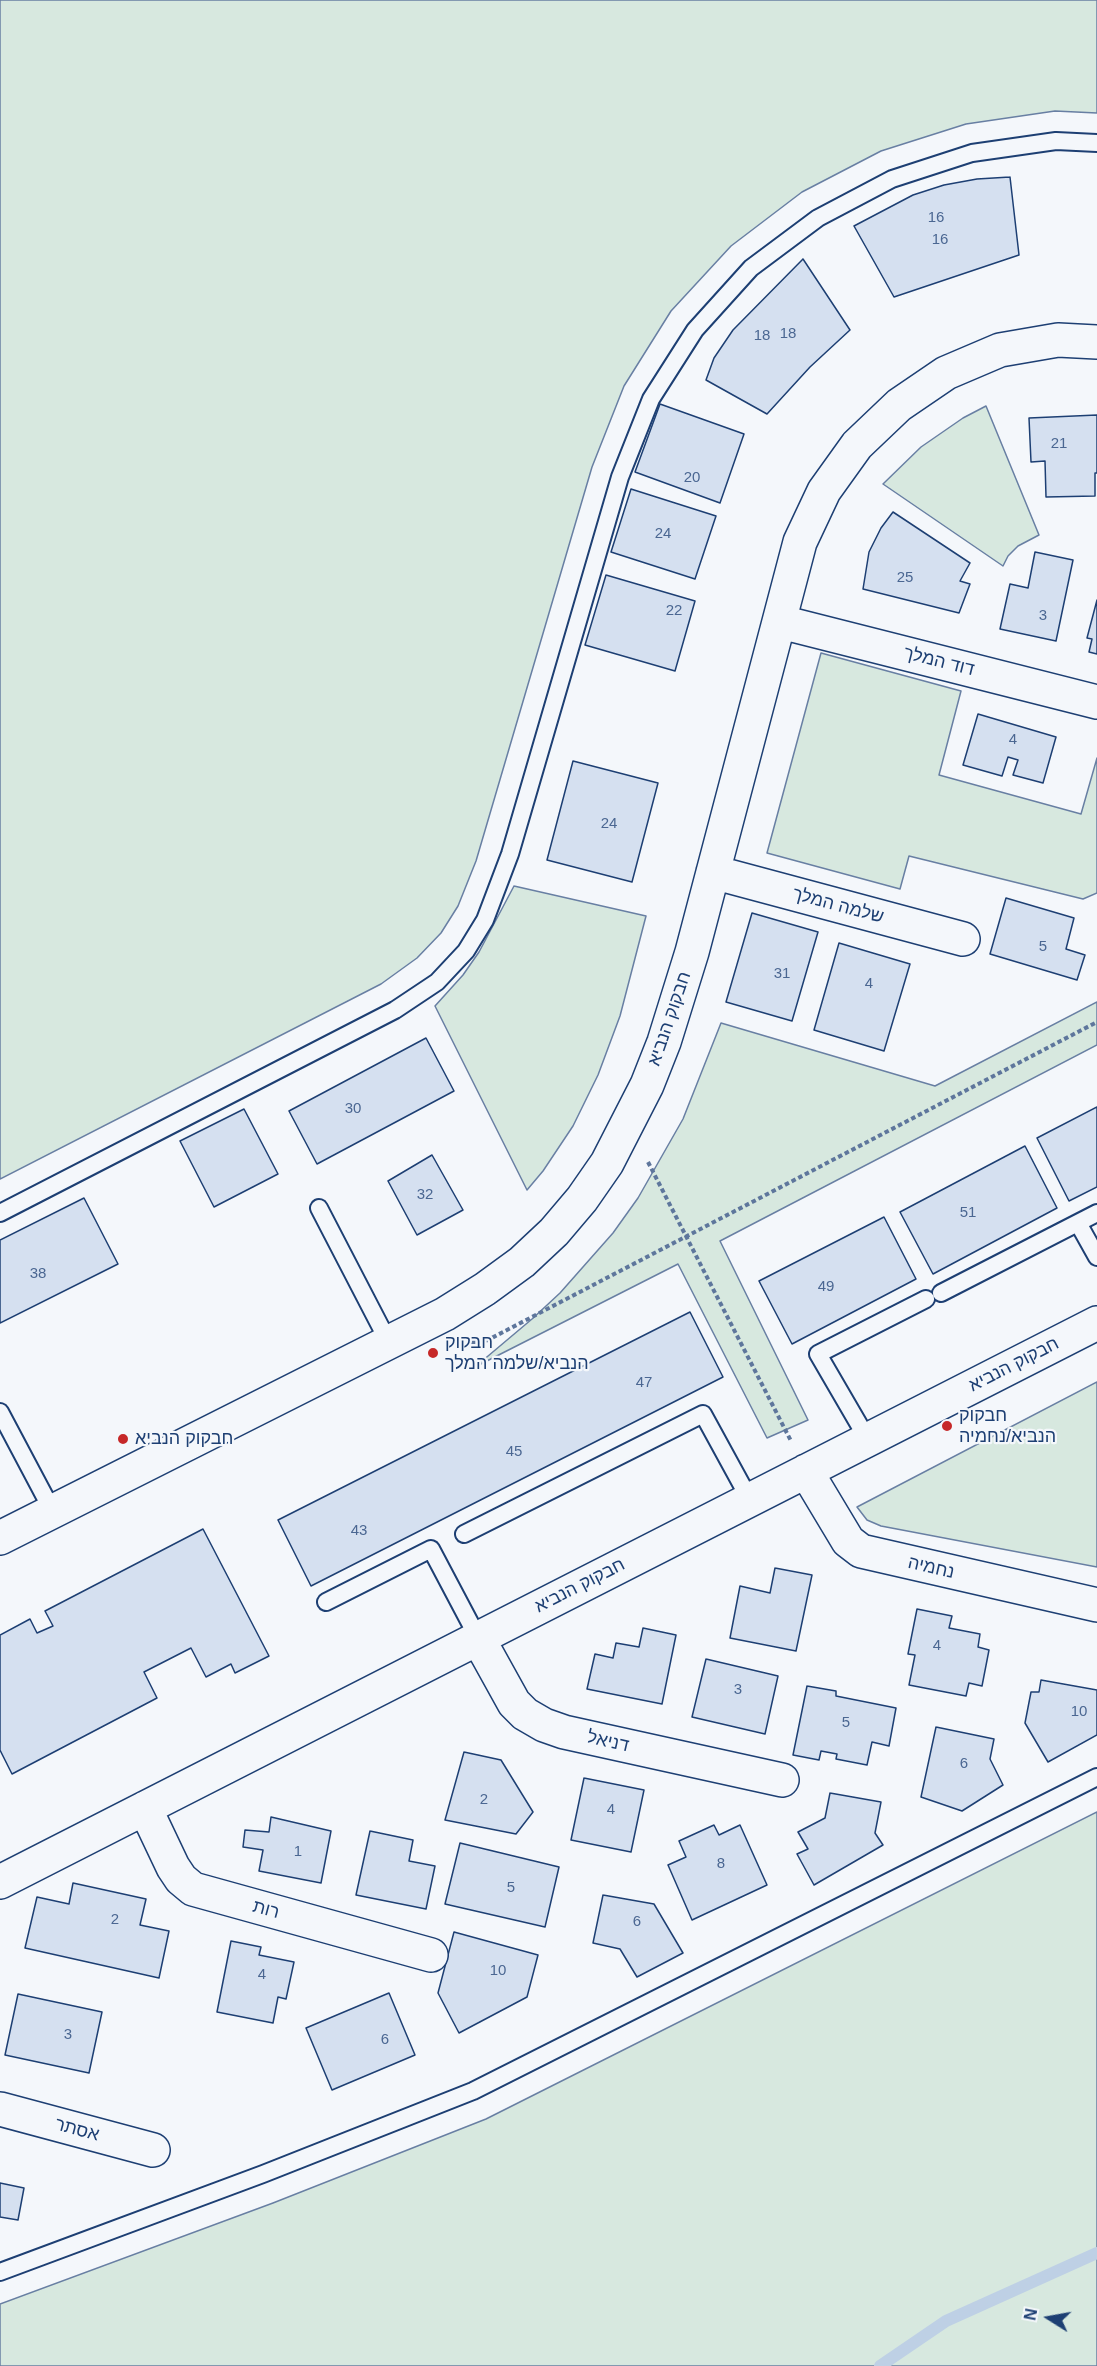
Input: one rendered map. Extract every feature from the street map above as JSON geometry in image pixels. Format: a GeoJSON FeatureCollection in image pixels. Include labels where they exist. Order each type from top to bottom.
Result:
{"type":"FeatureCollection","features":[{"type":"Feature","properties":{"kind":"street","name":"חבקוק הנביא"},"geometry":{"type":"LineString","coordinates":[[0,1538],[455,1308],[486,1289],[522,1262],[554,1232],[582,1199],[606,1163],[648,1085],[679,998],[781,622],[800,542],[824,491],[858,445],[899,405],[946,373],[1000,350],[1058,340],[1097,342]]}},
{"type":"Feature","properties":{"kind":"street","name":"דוד המלך"},"geometry":{"type":"LineString","coordinates":[[781,622],[1097,702]]}},
{"type":"Feature","properties":{"kind":"street","name":"שלמה המלך"},"geometry":{"type":"LineString","coordinates":[[713,872],[963,939]]}},
{"type":"Feature","properties":{"kind":"street","name":"חבקוק הנביא"},"geometry":{"type":"LineString","coordinates":[[0,1882],[1097,1323]]}},
{"type":"Feature","properties":{"kind":"street","name":"נחמיה"},"geometry":{"type":"LineString","coordinates":[[806,1471],[848,1541],[861,1551],[1097,1605]]}},
{"type":"Feature","properties":{"kind":"street","name":"דניאל"},"geometry":{"type":"LineString","coordinates":[[478,1638],[514,1704],[525,1714],[544,1725],[564,1732],[783,1780]]}},
{"type":"Feature","properties":{"kind":"street","name":"רות"},"geometry":{"type":"LineString","coordinates":[[145,1808],[172,1866],[181,1879],[193,1889],[431,1955]]}},
{"type":"Feature","properties":{"kind":"street","name":"אסתר"},"geometry":{"type":"LineString","coordinates":[[0,2109],[153,2150]]}},
{"type":"Feature","properties":{"kind":"lane"},"geometry":{"type":"LineString","coordinates":[[0,1213],[395,1010],[437,982],[466,951],[485,920],[510,854],[620,477],[651,399],[695,330],[752,268],[818,218],[892,179],[972,153],[1056,141],[1097,143]]}},
{"type":"Feature","properties":{"kind":"lane"},"geometry":{"type":"LineString","coordinates":[[319,1208],[389,1343]]}},
{"type":"Feature","properties":{"kind":"lane"},"geometry":{"type":"LineString","coordinates":[[868,1440],[818,1354],[1097,1214]]}},
{"type":"Feature","properties":{"kind":"lane"},"geometry":{"type":"LineString","coordinates":[[1078,1223],[1097,1257]]}},
{"type":"Feature","properties":{"kind":"lane"},"geometry":{"type":"LineString","coordinates":[[0,1412],[53,1512]]}},
{"type":"Feature","properties":{"kind":"lane"},"geometry":{"type":"LineString","coordinates":[[464,1534],[703,1414],[750,1500]]}},
{"type":"Feature","properties":{"kind":"lane"},"geometry":{"type":"LineString","coordinates":[[326,1602],[430,1549],[478,1638]]}},
{"type":"Feature","properties":{"kind":"lane"},"geometry":{"type":"LineString","coordinates":[[0,2272],[244,2182],[473,2091],[1097,1777]]}},
{"type":"Feature","properties":{"kind":"path"},"geometry":{"type":"LineString","coordinates":[[460,1342],[484,1342],[1097,1022]]}},
{"type":"Feature","properties":{"kind":"path"},"geometry":{"type":"LineString","coordinates":[[629,1123],[806,1471]]}},
{"type":"Feature","properties":{"kind":"shaded area"},"geometry":{"type":"Polygon","coordinates":[[[0,0],[1097,0],[1097,113],[1055,111],[966,124],[881,151],[802,192],[731,246],[671,311],[624,386],[592,467],[476,861],[458,906],[441,933],[417,958],[381,984],[0,1179],[0,0]]]}},
{"type":"Feature","properties":{"kind":"shaded area"},"geometry":{"type":"Polygon","coordinates":[[[986,406],[1039,535],[1018,546],[1008,556],[1003,566],[883,484],[921,447],[963,418],[986,406]]]}},
{"type":"Feature","properties":{"kind":"shaded area"},"geometry":{"type":"Polygon","coordinates":[[[821,653],[961,691],[939,775],[1081,814],[1097,758],[1097,893],[1083,899],[909,856],[900,889],[767,853],[821,653]]]}},
{"type":"Feature","properties":{"kind":"shaded area"},"geometry":{"type":"Polygon","coordinates":[[[514,886],[646,916],[620,1016],[598,1075],[573,1126],[543,1171],[527,1190],[435,1006],[463,975],[479,952],[514,886]]]}},
{"type":"Feature","properties":{"kind":"shaded area"},"geometry":{"type":"Polygon","coordinates":[[[1097,1002],[1097,1045],[720,1241],[808,1420],[767,1438],[678,1264],[475,1367],[560,1293],[613,1233],[638,1198],[683,1119],[721,1023],[935,1086],[1097,1002]]]}},
{"type":"Feature","properties":{"kind":"shaded area"},"geometry":{"type":"Polygon","coordinates":[[[1097,1382],[1097,1567],[881,1526],[867,1520],[857,1507],[1097,1382]]]}},
{"type":"Feature","properties":{"kind":"shaded area"},"geometry":{"type":"Polygon","coordinates":[[[1097,1812],[1097,2366],[0,2366],[0,2304],[273,2203],[486,2119],[1097,1812]]]}},
{"type":"Feature","properties":{"kind":"building"},"geometry":{"type":"Polygon","coordinates":[[[1010,177],[1019,255],[894,297],[854,226],[913,195],[944,185],[977,179],[1010,177]]]}},
{"type":"Feature","properties":{"kind":"building"},"geometry":{"type":"Polygon","coordinates":[[[803,259],[850,330],[810,367],[767,414],[706,380],[714,358],[733,330],[803,259]]]}},
{"type":"Feature","properties":{"kind":"building"},"geometry":{"type":"Polygon","coordinates":[[[660,404],[744,434],[720,503],[635,472],[660,404]]]}},
{"type":"Feature","properties":{"kind":"building"},"geometry":{"type":"Polygon","coordinates":[[[1097,415],[1095,496],[1046,497],[1045,461],[1031,462],[1029,418],[1097,415]]]}},
{"type":"Feature","properties":{"kind":"building"},"geometry":{"type":"Polygon","coordinates":[[[631,489],[716,516],[695,579],[611,552],[631,489]]]}},
{"type":"Feature","properties":{"kind":"building"},"geometry":{"type":"Polygon","coordinates":[[[893,512],[970,563],[960,581],[970,584],[959,613],[863,589],[869,552],[881,528],[893,512]]]}},
{"type":"Feature","properties":{"kind":"building"},"geometry":{"type":"Polygon","coordinates":[[[1035,552],[1073,560],[1056,641],[1000,629],[1010,584],[1028,588],[1035,552]]]}},
{"type":"Feature","properties":{"kind":"building"},"geometry":{"type":"Polygon","coordinates":[[[606,575],[695,601],[675,671],[585,645],[606,575]]]}},
{"type":"Feature","properties":{"kind":"building"},"geometry":{"type":"Polygon","coordinates":[[[1097,600],[1097,654],[1089,652],[1092,639],[1087,638],[1097,600]]]}},
{"type":"Feature","properties":{"kind":"building"},"geometry":{"type":"Polygon","coordinates":[[[978,714],[1056,737],[1043,783],[1013,775],[1018,760],[1008,757],[1002,776],[963,765],[978,714]]]}},
{"type":"Feature","properties":{"kind":"building"},"geometry":{"type":"Polygon","coordinates":[[[573,761],[658,783],[632,882],[547,860],[573,761]]]}},
{"type":"Feature","properties":{"kind":"building"},"geometry":{"type":"Polygon","coordinates":[[[1006,898],[1074,918],[1066,949],[1085,955],[1077,980],[990,954],[1006,898]]]}},
{"type":"Feature","properties":{"kind":"building"},"geometry":{"type":"Polygon","coordinates":[[[752,913],[818,932],[792,1021],[726,1002],[752,913]]]}},
{"type":"Feature","properties":{"kind":"building"},"geometry":{"type":"Polygon","coordinates":[[[839,943],[910,964],[884,1051],[814,1030],[839,943]]]}},
{"type":"Feature","properties":{"kind":"building"},"geometry":{"type":"Polygon","coordinates":[[[426,1038],[454,1091],[317,1164],[289,1111],[426,1038]]]}},
{"type":"Feature","properties":{"kind":"building"},"geometry":{"type":"Polygon","coordinates":[[[1097,1107],[1097,1187],[1069,1201],[1037,1138],[1097,1107]]]}},
{"type":"Feature","properties":{"kind":"building"},"geometry":{"type":"Polygon","coordinates":[[[244,1109],[278,1174],[214,1207],[180,1141],[244,1109]]]}},
{"type":"Feature","properties":{"kind":"building"},"geometry":{"type":"Polygon","coordinates":[[[1025,1146],[1057,1208],[933,1274],[900,1212],[1025,1146]]]}},
{"type":"Feature","properties":{"kind":"building"},"geometry":{"type":"Polygon","coordinates":[[[432,1155],[463,1210],[417,1235],[388,1181],[432,1155]]]}},
{"type":"Feature","properties":{"kind":"building"},"geometry":{"type":"Polygon","coordinates":[[[84,1198],[118,1264],[0,1323],[0,1240],[84,1198]]]}},
{"type":"Feature","properties":{"kind":"building"},"geometry":{"type":"Polygon","coordinates":[[[884,1217],[916,1279],[792,1344],[759,1281],[884,1217]]]}},
{"type":"Feature","properties":{"kind":"building"},"geometry":{"type":"Polygon","coordinates":[[[690,1312],[723,1377],[311,1586],[278,1520],[690,1312]]]}},
{"type":"Feature","properties":{"kind":"building"},"geometry":{"type":"Polygon","coordinates":[[[203,1529],[269,1656],[235,1673],[231,1664],[206,1677],[191,1648],[144,1672],[157,1698],[12,1774],[0,1750],[0,1635],[30,1619],[37,1633],[53,1626],[45,1611],[203,1529]]]}},
{"type":"Feature","properties":{"kind":"building"},"geometry":{"type":"Polygon","coordinates":[[[775,1568],[812,1575],[796,1651],[730,1638],[740,1586],[770,1593],[775,1568]]]}},
{"type":"Feature","properties":{"kind":"building"},"geometry":{"type":"Polygon","coordinates":[[[917,1609],[952,1616],[949,1628],[980,1634],[978,1647],[989,1650],[982,1686],[969,1683],[966,1696],[909,1685],[915,1655],[908,1654],[917,1609]]]}},
{"type":"Feature","properties":{"kind":"building"},"geometry":{"type":"Polygon","coordinates":[[[643,1628],[676,1635],[662,1704],[587,1689],[595,1654],[613,1658],[616,1643],[639,1647],[643,1628]]]}},
{"type":"Feature","properties":{"kind":"building"},"geometry":{"type":"Polygon","coordinates":[[[706,1659],[778,1676],[765,1734],[692,1717],[706,1659]]]}},
{"type":"Feature","properties":{"kind":"building"},"geometry":{"type":"Polygon","coordinates":[[[1041,1680],[1097,1690],[1097,1735],[1048,1762],[1025,1723],[1031,1692],[1039,1692],[1041,1680]]]}},
{"type":"Feature","properties":{"kind":"building"},"geometry":{"type":"Polygon","coordinates":[[[807,1686],[836,1691],[836,1696],[896,1708],[889,1746],[872,1742],[867,1765],[836,1759],[837,1754],[821,1751],[819,1760],[793,1755],[807,1686]]]}},
{"type":"Feature","properties":{"kind":"building"},"geometry":{"type":"Polygon","coordinates":[[[936,1727],[994,1739],[990,1759],[1003,1785],[962,1811],[921,1797],[936,1727]]]}},
{"type":"Feature","properties":{"kind":"building"},"geometry":{"type":"Polygon","coordinates":[[[464,1752],[501,1760],[533,1812],[516,1834],[445,1820],[464,1752]]]}},
{"type":"Feature","properties":{"kind":"building"},"geometry":{"type":"Polygon","coordinates":[[[584,1778],[644,1790],[631,1852],[571,1840],[584,1778]]]}},
{"type":"Feature","properties":{"kind":"building"},"geometry":{"type":"Polygon","coordinates":[[[830,1793],[881,1802],[875,1833],[883,1845],[814,1885],[797,1854],[808,1849],[798,1832],[825,1818],[830,1793]]]}},
{"type":"Feature","properties":{"kind":"building"},"geometry":{"type":"Polygon","coordinates":[[[271,1817],[331,1831],[321,1883],[259,1871],[263,1850],[243,1847],[245,1830],[269,1832],[271,1817]]]}},
{"type":"Feature","properties":{"kind":"building"},"geometry":{"type":"Polygon","coordinates":[[[714,1825],[719,1835],[740,1825],[767,1885],[692,1920],[668,1865],[686,1857],[679,1841],[714,1825]]]}},
{"type":"Feature","properties":{"kind":"building"},"geometry":{"type":"Polygon","coordinates":[[[370,1831],[413,1840],[409,1861],[435,1866],[426,1909],[356,1895],[370,1831]]]}},
{"type":"Feature","properties":{"kind":"building"},"geometry":{"type":"Polygon","coordinates":[[[460,1843],[559,1867],[545,1927],[445,1904],[460,1843]]]}},
{"type":"Feature","properties":{"kind":"building"},"geometry":{"type":"Polygon","coordinates":[[[73,1883],[146,1899],[140,1925],[169,1931],[159,1978],[25,1948],[37,1897],[69,1904],[73,1883]]]}},
{"type":"Feature","properties":{"kind":"building"},"geometry":{"type":"Polygon","coordinates":[[[603,1895],[654,1904],[683,1953],[637,1977],[620,1949],[593,1943],[603,1895]]]}},
{"type":"Feature","properties":{"kind":"building"},"geometry":{"type":"Polygon","coordinates":[[[454,1932],[538,1955],[527,1997],[459,2033],[438,1993],[454,1932]]]}},
{"type":"Feature","properties":{"kind":"building"},"geometry":{"type":"Polygon","coordinates":[[[231,1941],[261,1947],[259,1955],[294,1962],[286,1999],[278,1997],[273,2023],[217,2012],[231,1941]]]}},
{"type":"Feature","properties":{"kind":"building"},"geometry":{"type":"Polygon","coordinates":[[[389,1993],[415,2055],[332,2090],[306,2028],[389,1993]]]}},
{"type":"Feature","properties":{"kind":"building"},"geometry":{"type":"Polygon","coordinates":[[[18,1994],[102,2012],[89,2073],[5,2055],[18,1994]]]}},
{"type":"Feature","properties":{"kind":"building"},"geometry":{"type":"Polygon","coordinates":[[[0,2183],[24,2188],[18,2220],[0,2217],[0,2183]]]}},
{"type":"Feature","properties":{"kind":"waterway"},"geometry":{"type":"LineString","coordinates":[[880,2366],[946,2321],[1097,2253]]}},
{"type":"Feature","properties":{"kind":"place","name":"חבקוק הנביא/שלמה המלך"},"geometry":{"type":"Point","coordinates":[433,1353]}},
{"type":"Feature","properties":{"kind":"place","name":"חבקוק הנביא/נחמיה"},"geometry":{"type":"Point","coordinates":[947,1426]}},
{"type":"Feature","properties":{"kind":"place","name":"חבקוק הנביא"},"geometry":{"type":"Point","coordinates":[123,1439]}}]}
